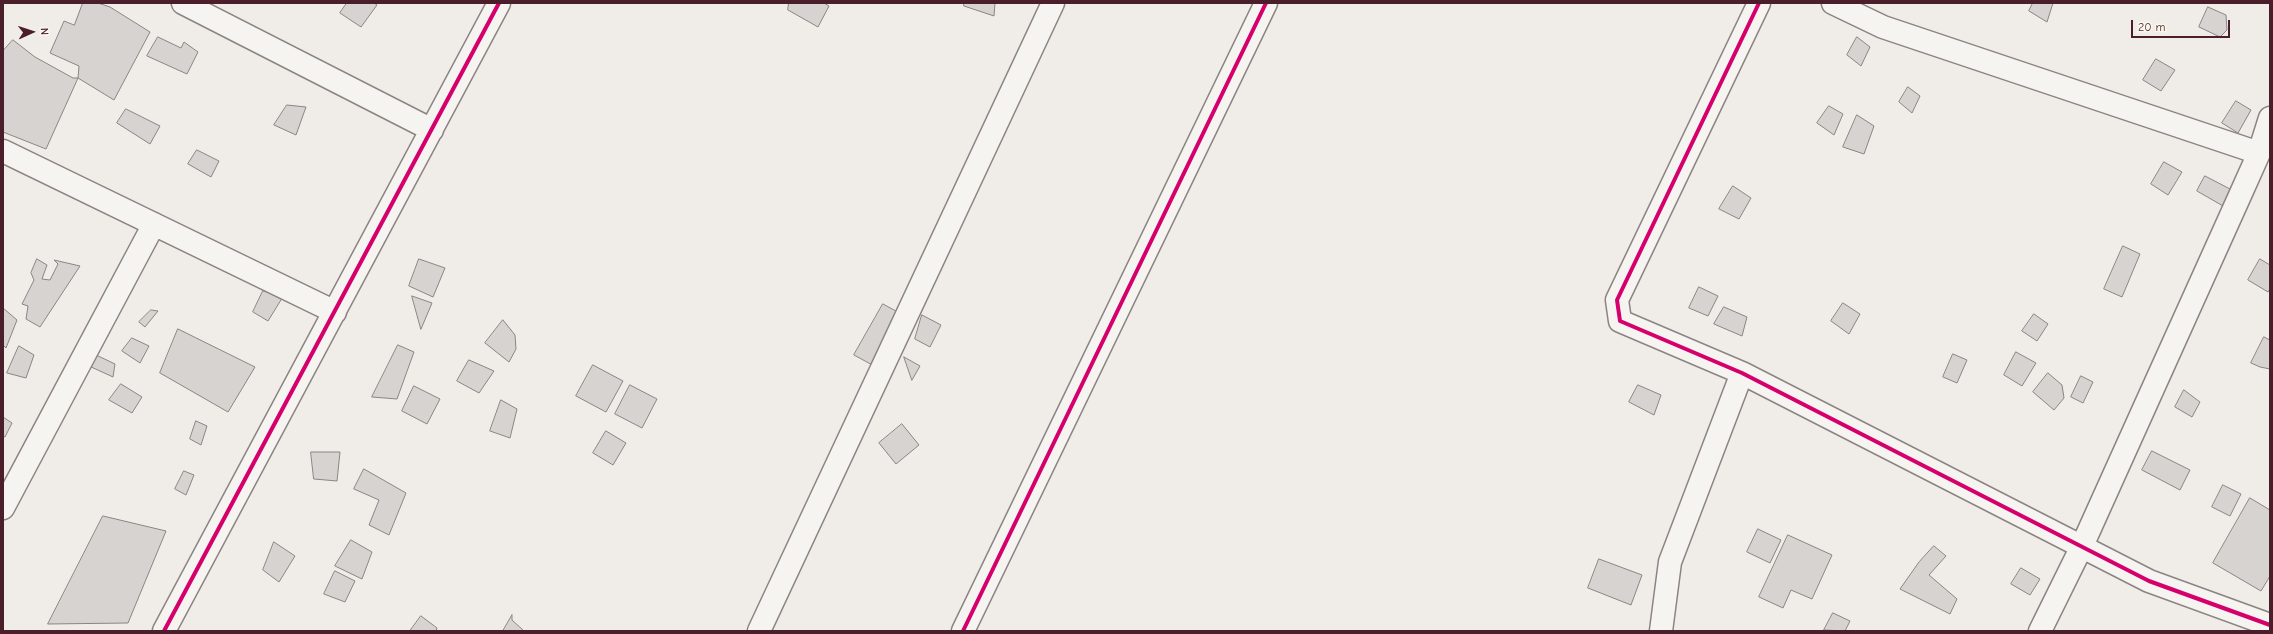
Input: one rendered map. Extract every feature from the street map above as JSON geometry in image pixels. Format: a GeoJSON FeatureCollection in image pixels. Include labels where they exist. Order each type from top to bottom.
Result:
{"type":"FeatureCollection","features":[{"type":"Feature","properties":{"kind":"street"},"geometry":{"type":"LineString","coordinates":[[183,3],[432,130]]}},
{"type":"Feature","properties":{"kind":"street"},"geometry":{"type":"LineString","coordinates":[[164,631],[499,3]]}},
{"type":"Feature","properties":{"kind":"street"},"geometry":{"type":"LineString","coordinates":[[760,631],[1053,3]]}},
{"type":"Feature","properties":{"kind":"street"},"geometry":{"type":"LineString","coordinates":[[963,631],[1266,3]]}},
{"type":"Feature","properties":{"kind":"street"},"geometry":{"type":"LineString","coordinates":[[1759,3],[1617,300],[1620,321],[1742,373],[2149,581],[2270,625]]}},
{"type":"Feature","properties":{"kind":"street"},"geometry":{"type":"LineString","coordinates":[[1833,3],[1883,26],[2104,102],[2259,153]]}},
{"type":"Feature","properties":{"kind":"street"},"geometry":{"type":"LineString","coordinates":[[2040,631],[2082,546],[2259,153],[2270,118]]}},
{"type":"Feature","properties":{"kind":"street"},"geometry":{"type":"LineString","coordinates":[[3,151],[334,312]]}},
{"type":"Feature","properties":{"kind":"street"},"geometry":{"type":"LineString","coordinates":[[3,508],[154,224]]}},
{"type":"Feature","properties":{"kind":"street"},"geometry":{"type":"LineString","coordinates":[[1661,631],[1670,562],[1742,373]]}},
{"type":"Feature","properties":{"kind":"building"},"geometry":{"type":"Polygon","coordinates":[[[83,3],[98,3],[110,7],[150,32],[114,100],[78,78],[79,66],[50,53],[64,21],[74,25],[83,3]]]}},
{"type":"Feature","properties":{"kind":"building"},"geometry":{"type":"Polygon","coordinates":[[[347,3],[374,3],[377,5],[361,27],[340,13],[347,3]]]}},
{"type":"Feature","properties":{"kind":"building"},"geometry":{"type":"Polygon","coordinates":[[[789,3],[824,3],[829,6],[818,27],[788,10],[789,3]]]}},
{"type":"Feature","properties":{"kind":"building"},"geometry":{"type":"Polygon","coordinates":[[[964,3],[995,3],[994,16],[964,6],[964,3]]]}},
{"type":"Feature","properties":{"kind":"building"},"geometry":{"type":"Polygon","coordinates":[[[2033,3],[2053,3],[2047,22],[2029,11],[2033,3]]]}},
{"type":"Feature","properties":{"kind":"building"},"geometry":{"type":"Polygon","coordinates":[[[2208,7],[2226,15],[2227,30],[2220,37],[2199,27],[2208,7]]]}},
{"type":"Feature","properties":{"kind":"building"},"geometry":{"type":"Polygon","coordinates":[[[158,37],[181,48],[184,42],[198,52],[187,74],[147,56],[158,37]]]}},
{"type":"Feature","properties":{"kind":"building"},"geometry":{"type":"Polygon","coordinates":[[[1857,37],[1870,47],[1861,66],[1847,55],[1857,37]]]}},
{"type":"Feature","properties":{"kind":"building"},"geometry":{"type":"Polygon","coordinates":[[[13,40],[35,57],[73,78],[78,78],[46,149],[3,132],[3,51],[13,40]]]}},
{"type":"Feature","properties":{"kind":"building"},"geometry":{"type":"Polygon","coordinates":[[[2156,59],[2175,70],[2161,91],[2143,80],[2156,59]]]}},
{"type":"Feature","properties":{"kind":"building"},"geometry":{"type":"Polygon","coordinates":[[[1908,87],[1920,96],[1912,113],[1899,102],[1908,87]]]}},
{"type":"Feature","properties":{"kind":"building"},"geometry":{"type":"Polygon","coordinates":[[[2236,101],[2251,110],[2238,133],[2222,123],[2236,101]]]}},
{"type":"Feature","properties":{"kind":"building"},"geometry":{"type":"Polygon","coordinates":[[[287,105],[306,107],[296,135],[274,125],[287,105]]]}},
{"type":"Feature","properties":{"kind":"building"},"geometry":{"type":"Polygon","coordinates":[[[1829,106],[1843,114],[1834,135],[1817,123],[1829,106]]]}},
{"type":"Feature","properties":{"kind":"building"},"geometry":{"type":"Polygon","coordinates":[[[126,109],[160,126],[150,144],[117,123],[126,109]]]}},
{"type":"Feature","properties":{"kind":"building"},"geometry":{"type":"Polygon","coordinates":[[[1857,115],[1874,126],[1864,154],[1843,147],[1857,115]]]}},
{"type":"Feature","properties":{"kind":"building"},"geometry":{"type":"Polygon","coordinates":[[[197,150],[219,161],[211,177],[188,164],[197,150]]]}},
{"type":"Feature","properties":{"kind":"building"},"geometry":{"type":"Polygon","coordinates":[[[2164,162],[2182,172],[2168,195],[2151,184],[2164,162]]]}},
{"type":"Feature","properties":{"kind":"building"},"geometry":{"type":"Polygon","coordinates":[[[2205,176],[2232,190],[2223,206],[2197,191],[2205,176]]]}},
{"type":"Feature","properties":{"kind":"building"},"geometry":{"type":"Polygon","coordinates":[[[1733,186],[1751,198],[1739,219],[1719,209],[1733,186]]]}},
{"type":"Feature","properties":{"kind":"building"},"geometry":{"type":"Polygon","coordinates":[[[2123,246],[2140,254],[2122,297],[2104,289],[2123,246]]]}},
{"type":"Feature","properties":{"kind":"building"},"geometry":{"type":"Polygon","coordinates":[[[37,259],[47,265],[42,279],[50,280],[58,264],[54,260],[80,266],[40,327],[26,319],[28,306],[22,304],[34,280],[31,273],[37,259]]]}},
{"type":"Feature","properties":{"kind":"building"},"geometry":{"type":"Polygon","coordinates":[[[419,259],[445,268],[433,297],[409,286],[419,259]]]}},
{"type":"Feature","properties":{"kind":"building"},"geometry":{"type":"Polygon","coordinates":[[[2260,259],[2270,265],[2270,289],[2268,292],[2248,280],[2260,259]]]}},
{"type":"Feature","properties":{"kind":"building"},"geometry":{"type":"Polygon","coordinates":[[[1699,287],[1718,296],[1708,316],[1689,308],[1699,287]]]}},
{"type":"Feature","properties":{"kind":"building"},"geometry":{"type":"Polygon","coordinates":[[[263,291],[284,295],[268,321],[253,312],[263,291]]]}},
{"type":"Feature","properties":{"kind":"building"},"geometry":{"type":"Polygon","coordinates":[[[412,296],[432,303],[421,329],[412,296]]]}},
{"type":"Feature","properties":{"kind":"building"},"geometry":{"type":"Polygon","coordinates":[[[1843,303],[1860,314],[1849,334],[1831,321],[1843,303]]]}},
{"type":"Feature","properties":{"kind":"building"},"geometry":{"type":"Polygon","coordinates":[[[883,304],[905,316],[876,367],[854,355],[883,304]]]}},
{"type":"Feature","properties":{"kind":"building"},"geometry":{"type":"Polygon","coordinates":[[[1724,307],[1747,317],[1742,336],[1714,324],[1724,307]]]}},
{"type":"Feature","properties":{"kind":"building"},"geometry":{"type":"Polygon","coordinates":[[[3,308],[17,320],[6,348],[3,345],[3,308]]]}},
{"type":"Feature","properties":{"kind":"building"},"geometry":{"type":"Polygon","coordinates":[[[151,310],[158,311],[145,327],[139,322],[151,310]]]}},
{"type":"Feature","properties":{"kind":"building"},"geometry":{"type":"Polygon","coordinates":[[[2034,314],[2048,324],[2037,341],[2022,331],[2034,314]]]}},
{"type":"Feature","properties":{"kind":"building"},"geometry":{"type":"Polygon","coordinates":[[[922,315],[941,325],[930,347],[915,339],[922,315]]]}},
{"type":"Feature","properties":{"kind":"building"},"geometry":{"type":"Polygon","coordinates":[[[503,320],[515,335],[516,349],[509,362],[485,343],[503,320]]]}},
{"type":"Feature","properties":{"kind":"building"},"geometry":{"type":"Polygon","coordinates":[[[178,329],[255,367],[228,412],[160,373],[178,329]]]}},
{"type":"Feature","properties":{"kind":"building"},"geometry":{"type":"Polygon","coordinates":[[[2264,337],[2270,340],[2270,369],[2251,363],[2264,337]]]}},
{"type":"Feature","properties":{"kind":"building"},"geometry":{"type":"Polygon","coordinates":[[[132,338],[149,346],[140,363],[122,351],[132,338]]]}},
{"type":"Feature","properties":{"kind":"building"},"geometry":{"type":"Polygon","coordinates":[[[398,345],[414,352],[397,399],[372,397],[398,345]]]}},
{"type":"Feature","properties":{"kind":"building"},"geometry":{"type":"Polygon","coordinates":[[[19,346],[34,355],[26,378],[7,373],[19,346]]]}},
{"type":"Feature","properties":{"kind":"building"},"geometry":{"type":"Polygon","coordinates":[[[2016,352],[2036,363],[2022,386],[2004,375],[2016,352]]]}},
{"type":"Feature","properties":{"kind":"building"},"geometry":{"type":"Polygon","coordinates":[[[94,354],[115,364],[113,377],[89,366],[94,354]]]}},
{"type":"Feature","properties":{"kind":"building"},"geometry":{"type":"Polygon","coordinates":[[[1953,354],[1967,360],[1957,383],[1943,377],[1953,354]]]}},
{"type":"Feature","properties":{"kind":"building"},"geometry":{"type":"Polygon","coordinates":[[[904,357],[920,366],[912,380],[904,357]]]}},
{"type":"Feature","properties":{"kind":"building"},"geometry":{"type":"Polygon","coordinates":[[[469,360],[494,371],[479,393],[457,381],[469,360]]]}},
{"type":"Feature","properties":{"kind":"building"},"geometry":{"type":"Polygon","coordinates":[[[593,365],[623,381],[606,412],[576,396],[593,365]]]}},
{"type":"Feature","properties":{"kind":"building"},"geometry":{"type":"Polygon","coordinates":[[[2048,373],[2062,385],[2064,398],[2054,410],[2033,392],[2048,373]]]}},
{"type":"Feature","properties":{"kind":"building"},"geometry":{"type":"Polygon","coordinates":[[[2081,376],[2093,382],[2083,403],[2071,397],[2081,376]]]}},
{"type":"Feature","properties":{"kind":"building"},"geometry":{"type":"Polygon","coordinates":[[[121,384],[142,397],[132,413],[109,400],[121,384]]]}},
{"type":"Feature","properties":{"kind":"building"},"geometry":{"type":"Polygon","coordinates":[[[630,385],[657,399],[642,428],[615,414],[630,385]]]}},
{"type":"Feature","properties":{"kind":"building"},"geometry":{"type":"Polygon","coordinates":[[[1638,385],[1661,395],[1654,415],[1629,402],[1638,385]]]}},
{"type":"Feature","properties":{"kind":"building"},"geometry":{"type":"Polygon","coordinates":[[[414,386],[440,399],[427,424],[402,411],[414,386]]]}},
{"type":"Feature","properties":{"kind":"building"},"geometry":{"type":"Polygon","coordinates":[[[2184,390],[2200,402],[2192,417],[2175,407],[2184,390]]]}},
{"type":"Feature","properties":{"kind":"building"},"geometry":{"type":"Polygon","coordinates":[[[501,400],[517,409],[510,438],[490,431],[501,400]]]}},
{"type":"Feature","properties":{"kind":"building"},"geometry":{"type":"Polygon","coordinates":[[[3,417],[12,423],[5,437],[3,436],[3,417]]]}},
{"type":"Feature","properties":{"kind":"building"},"geometry":{"type":"Polygon","coordinates":[[[196,421],[207,426],[201,445],[190,439],[196,421]]]}},
{"type":"Feature","properties":{"kind":"building"},"geometry":{"type":"Polygon","coordinates":[[[902,424],[919,445],[896,464],[879,443],[902,424]]]}},
{"type":"Feature","properties":{"kind":"building"},"geometry":{"type":"Polygon","coordinates":[[[606,431],[626,443],[613,465],[593,453],[606,431]]]}},
{"type":"Feature","properties":{"kind":"building"},"geometry":{"type":"Polygon","coordinates":[[[2152,451],[2190,470],[2180,490],[2142,470],[2152,451]]]}},
{"type":"Feature","properties":{"kind":"building"},"geometry":{"type":"Polygon","coordinates":[[[311,452],[340,452],[337,481],[314,479],[311,452]]]}},
{"type":"Feature","properties":{"kind":"building"},"geometry":{"type":"Polygon","coordinates":[[[364,469],[406,493],[389,535],[369,525],[379,500],[354,489],[364,469]]]}},
{"type":"Feature","properties":{"kind":"building"},"geometry":{"type":"Polygon","coordinates":[[[184,471],[194,475],[186,495],[175,489],[184,471]]]}},
{"type":"Feature","properties":{"kind":"building"},"geometry":{"type":"Polygon","coordinates":[[[2223,485],[2241,494],[2230,516],[2212,507],[2223,485]]]}},
{"type":"Feature","properties":{"kind":"building"},"geometry":{"type":"Polygon","coordinates":[[[2250,498],[2270,510],[2270,576],[2261,591],[2213,563],[2250,498]]]}},
{"type":"Feature","properties":{"kind":"building"},"geometry":{"type":"Polygon","coordinates":[[[103,516],[166,531],[128,623],[48,624],[103,516]]]}},
{"type":"Feature","properties":{"kind":"building"},"geometry":{"type":"Polygon","coordinates":[[[1758,529],[1781,540],[1770,563],[1747,552],[1758,529]]]}},
{"type":"Feature","properties":{"kind":"building"},"geometry":{"type":"Polygon","coordinates":[[[1788,535],[1832,555],[1812,599],[1791,590],[1783,608],[1759,597],[1788,535]]]}},
{"type":"Feature","properties":{"kind":"building"},"geometry":{"type":"Polygon","coordinates":[[[351,540],[372,552],[362,579],[335,566],[351,540]]]}},
{"type":"Feature","properties":{"kind":"building"},"geometry":{"type":"Polygon","coordinates":[[[274,542],[295,556],[279,582],[263,570],[274,542]]]}},
{"type":"Feature","properties":{"kind":"building"},"geometry":{"type":"Polygon","coordinates":[[[1934,546],[1946,556],[1929,575],[1957,599],[1950,614],[1900,589],[1919,562],[1934,546]]]}},
{"type":"Feature","properties":{"kind":"building"},"geometry":{"type":"Polygon","coordinates":[[[1599,559],[1642,575],[1631,605],[1588,588],[1599,559]]]}},
{"type":"Feature","properties":{"kind":"building"},"geometry":{"type":"Polygon","coordinates":[[[2021,568],[2040,579],[2030,595],[2011,584],[2021,568]]]}},
{"type":"Feature","properties":{"kind":"building"},"geometry":{"type":"Polygon","coordinates":[[[335,571],[355,581],[345,602],[324,594],[335,571]]]}},
{"type":"Feature","properties":{"kind":"building"},"geometry":{"type":"Polygon","coordinates":[[[1833,613],[1850,621],[1845,631],[1824,630],[1833,613]]]}},
{"type":"Feature","properties":{"kind":"building"},"geometry":{"type":"Polygon","coordinates":[[[512,615],[512,620],[524,631],[503,631],[512,615]]]}},
{"type":"Feature","properties":{"kind":"building"},"geometry":{"type":"Polygon","coordinates":[[[421,616],[437,628],[436,631],[410,631],[421,616]]]}},
{"type":"Feature","properties":{"kind":"cycle path"},"geometry":{"type":"LineString","coordinates":[[164,631],[499,3]]}},
{"type":"Feature","properties":{"kind":"cycle path"},"geometry":{"type":"LineString","coordinates":[[963,631],[1266,3]]}},
{"type":"Feature","properties":{"kind":"cycle path"},"geometry":{"type":"LineString","coordinates":[[1759,3],[1617,300],[1620,321],[1742,373],[2149,581],[2270,625]]}}]}
